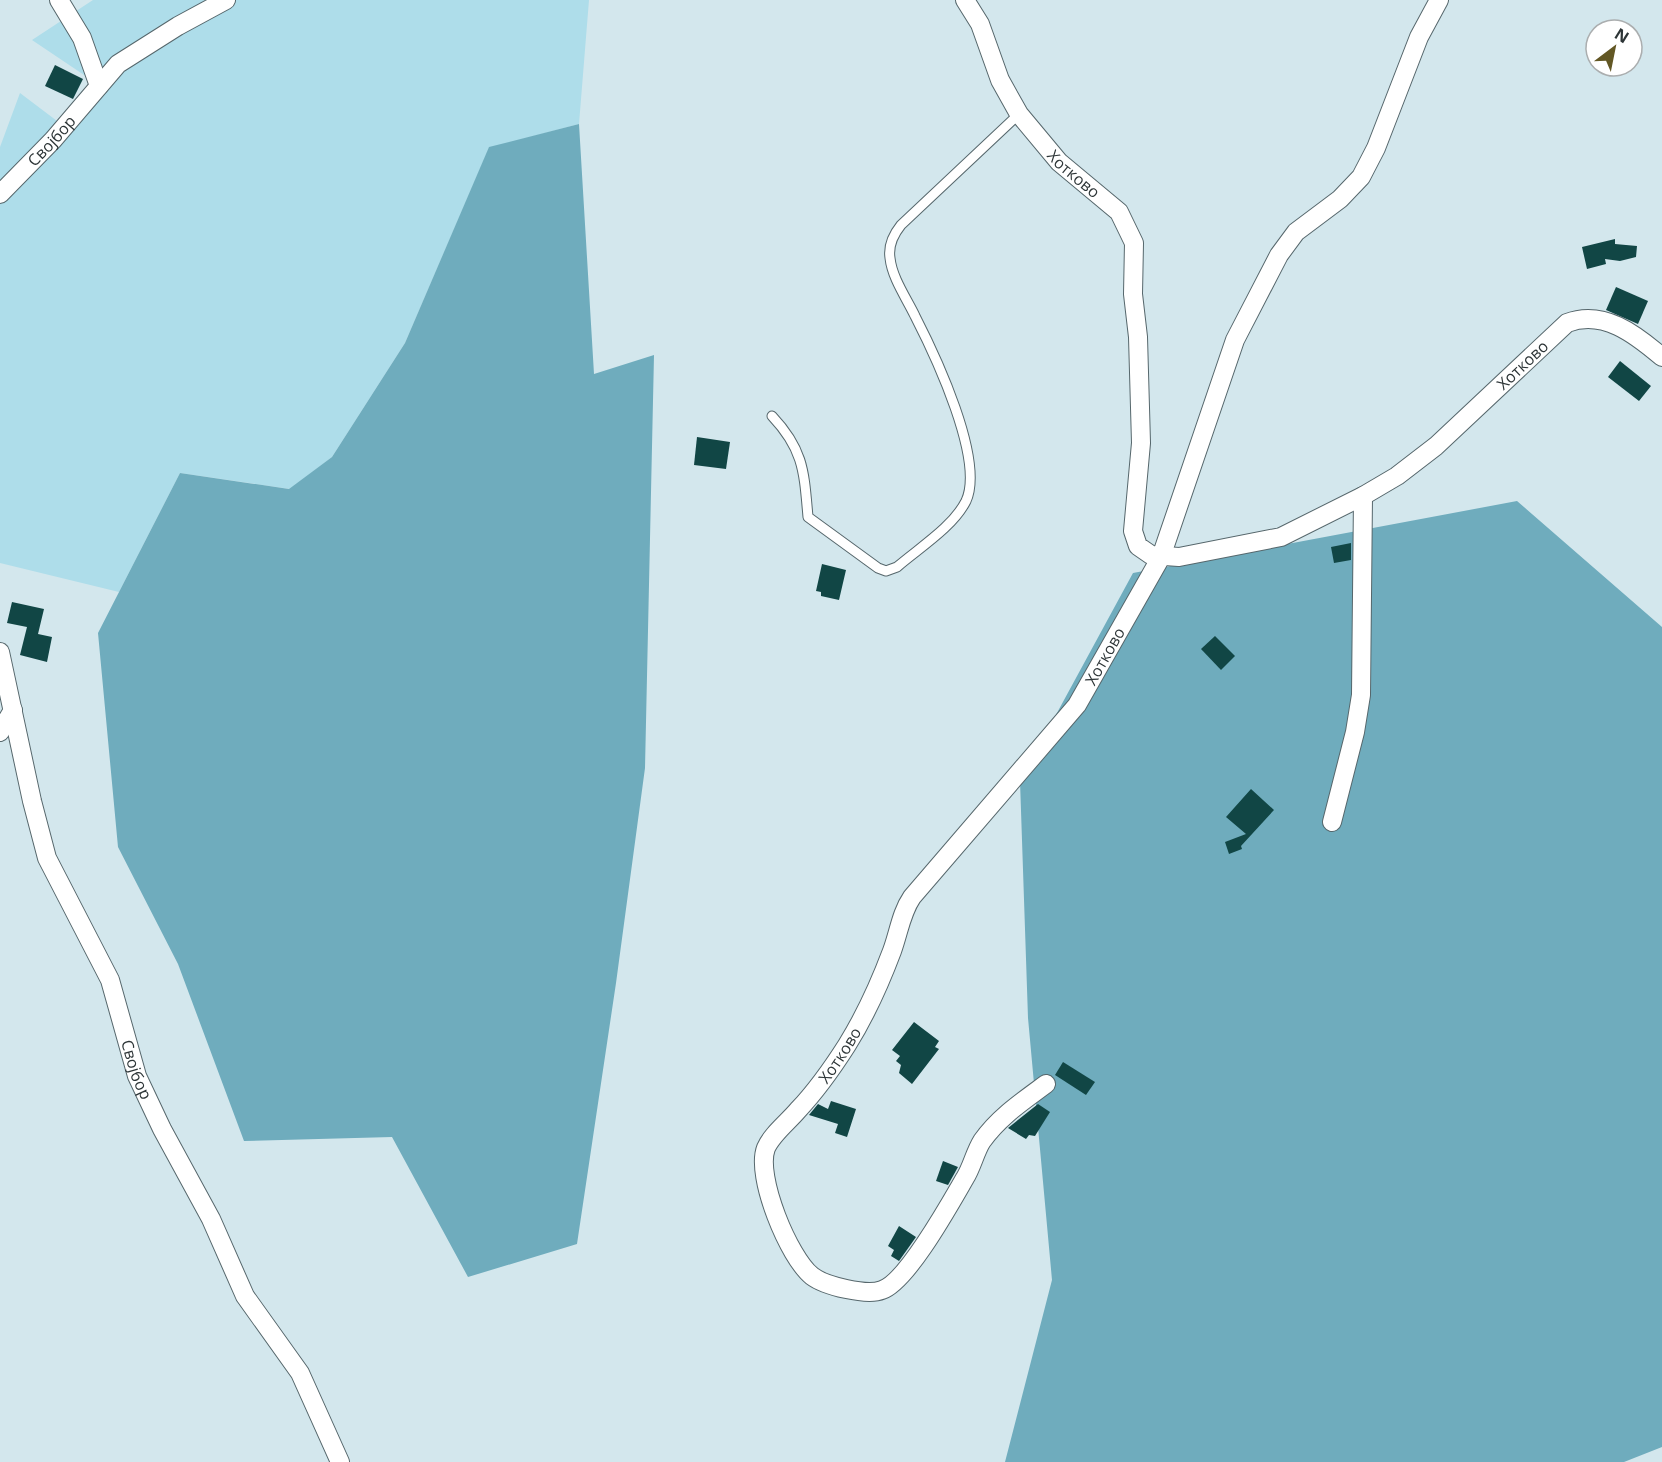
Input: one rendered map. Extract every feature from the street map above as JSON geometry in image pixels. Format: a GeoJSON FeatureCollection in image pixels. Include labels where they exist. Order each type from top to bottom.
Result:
{"type":"FeatureCollection","features":[{"type":"Feature","properties":{"kind":"street"},"geometry":{"type":"LineString","coordinates":[[59,0],[81,38],[99,86]]}},
{"type":"Feature","properties":{"kind":"street","name":"Својбор"},"geometry":{"type":"LineString","coordinates":[[0,194],[118,64],[178,26],[226,0]]}},
{"type":"Feature","properties":{"kind":"street","name":"Хотково"},"geometry":{"type":"LineString","coordinates":[[965,0],[980,24],[1000,80],[1019,114],[1059,162],[1119,212],[1134,243],[1133,294],[1138,336],[1141,443],[1133,531],[1138,546],[1151,555],[1179,556],[1281,537],[1363,496],[1397,476],[1436,446],[1567,323],[1580,318],[1597,318],[1629,333],[1662,357]]}},
{"type":"Feature","properties":{"kind":"street","name":"Хотково"},"geometry":{"type":"LineString","coordinates":[[1046,1084],[1009,1111],[982,1142],[960,1186],[912,1263],[895,1282],[882,1291],[831,1286],[812,1276],[798,1259],[788,1241],[763,1177],[766,1146],[800,1109],[846,1045],[887,964],[901,927],[903,910],[1077,705],[1161,557],[1235,340],[1279,255],[1296,232],[1340,199],[1361,177],[1376,148],[1419,37],[1439,0]]}},
{"type":"Feature","properties":{"kind":"street"},"geometry":{"type":"LineString","coordinates":[[1332,822],[1355,732],[1361,695],[1363,496]]}},
{"type":"Feature","properties":{"kind":"street","name":"Својбор"},"geometry":{"type":"LineString","coordinates":[[0,652],[32,801],[47,858],[110,980],[137,1076],[211,1219],[245,1296],[300,1372],[340,1462]]}},
{"type":"Feature","properties":{"kind":"street"},"geometry":{"type":"LineString","coordinates":[[0,732],[14,710]]}},
{"type":"Feature","properties":{"kind":"lane"},"geometry":{"type":"LineString","coordinates":[[772,416],[790,435],[799,452],[808,517],[878,568],[886,571],[897,567],[959,512],[971,481],[970,459],[940,365],[894,272],[890,250],[891,241],[902,225],[1019,114]]}},
{"type":"Feature","properties":{"kind":"shaded area"},"geometry":{"type":"Polygon","coordinates":[[[93,0],[589,0],[579,124],[489,148],[405,343],[332,457],[290,489],[180,473],[119,592],[0,563],[0,147],[20,93],[61,124],[93,81],[32,40],[93,0]]]}},
{"type":"Feature","properties":{"kind":"shaded area"},"geometry":{"type":"Polygon","coordinates":[[[579,124],[594,374],[654,355],[645,768],[577,1244],[468,1277],[392,1137],[244,1141],[178,964],[118,847],[98,633],[180,473],[289,489],[332,457],[405,343],[489,147],[579,124]]]}},
{"type":"Feature","properties":{"kind":"shaded area"},"geometry":{"type":"Polygon","coordinates":[[[1517,501],[1662,627],[1662,1447],[1624,1462],[1005,1462],[1052,1280],[1028,1018],[1020,781],[1133,573],[1517,501]]]}},
{"type":"Feature","properties":{"kind":"building"},"geometry":{"type":"Polygon","coordinates":[[[55,65],[83,79],[73,99],[45,86],[55,65]]]}},
{"type":"Feature","properties":{"kind":"building"},"geometry":{"type":"Polygon","coordinates":[[[1615,239],[1615,244],[1637,246],[1636,257],[1620,261],[1605,259],[1606,264],[1587,269],[1582,247],[1615,239]]]}},
{"type":"Feature","properties":{"kind":"building"},"geometry":{"type":"Polygon","coordinates":[[[1616,287],[1648,301],[1638,324],[1606,310],[1616,287]]]}},
{"type":"Feature","properties":{"kind":"building"},"geometry":{"type":"Polygon","coordinates":[[[1620,361],[1651,386],[1639,401],[1608,377],[1620,361]]]}},
{"type":"Feature","properties":{"kind":"building"},"geometry":{"type":"Polygon","coordinates":[[[697,437],[730,442],[726,469],[694,465],[697,437]]]}},
{"type":"Feature","properties":{"kind":"building"},"geometry":{"type":"Polygon","coordinates":[[[1351,543],[1351,560],[1334,563],[1331,547],[1351,543]]]}},
{"type":"Feature","properties":{"kind":"building"},"geometry":{"type":"Polygon","coordinates":[[[822,564],[846,570],[839,600],[821,596],[821,592],[816,591],[822,564]]]}},
{"type":"Feature","properties":{"kind":"building"},"geometry":{"type":"Polygon","coordinates":[[[12,602],[44,609],[38,634],[52,637],[47,662],[20,655],[27,627],[7,623],[12,602]]]}},
{"type":"Feature","properties":{"kind":"building"},"geometry":{"type":"Polygon","coordinates":[[[1215,636],[1235,656],[1221,670],[1201,649],[1215,636]]]}},
{"type":"Feature","properties":{"kind":"building"},"geometry":{"type":"Polygon","coordinates":[[[1251,789],[1274,810],[1241,846],[1242,849],[1229,854],[1225,842],[1246,834],[1226,817],[1251,789]]]}},
{"type":"Feature","properties":{"kind":"building"},"geometry":{"type":"Polygon","coordinates":[[[914,1022],[939,1041],[935,1047],[939,1049],[912,1084],[899,1073],[901,1065],[896,1061],[900,1056],[892,1050],[914,1022]]]}},
{"type":"Feature","properties":{"kind":"building"},"geometry":{"type":"Polygon","coordinates":[[[1063,1062],[1095,1082],[1086,1095],[1055,1075],[1063,1062]]]}},
{"type":"Feature","properties":{"kind":"building"},"geometry":{"type":"Polygon","coordinates":[[[831,1101],[856,1109],[847,1137],[835,1133],[838,1124],[809,1115],[818,1104],[828,1109],[831,1101]]]}},
{"type":"Feature","properties":{"kind":"building"},"geometry":{"type":"Polygon","coordinates":[[[1038,1104],[1050,1112],[1035,1136],[1029,1135],[1026,1139],[1008,1128],[1038,1104]]]}},
{"type":"Feature","properties":{"kind":"building"},"geometry":{"type":"Polygon","coordinates":[[[943,1161],[958,1167],[948,1185],[936,1181],[943,1161]]]}},
{"type":"Feature","properties":{"kind":"building"},"geometry":{"type":"Polygon","coordinates":[[[899,1226],[916,1237],[899,1261],[891,1256],[894,1250],[888,1246],[899,1226]]]}}]}
